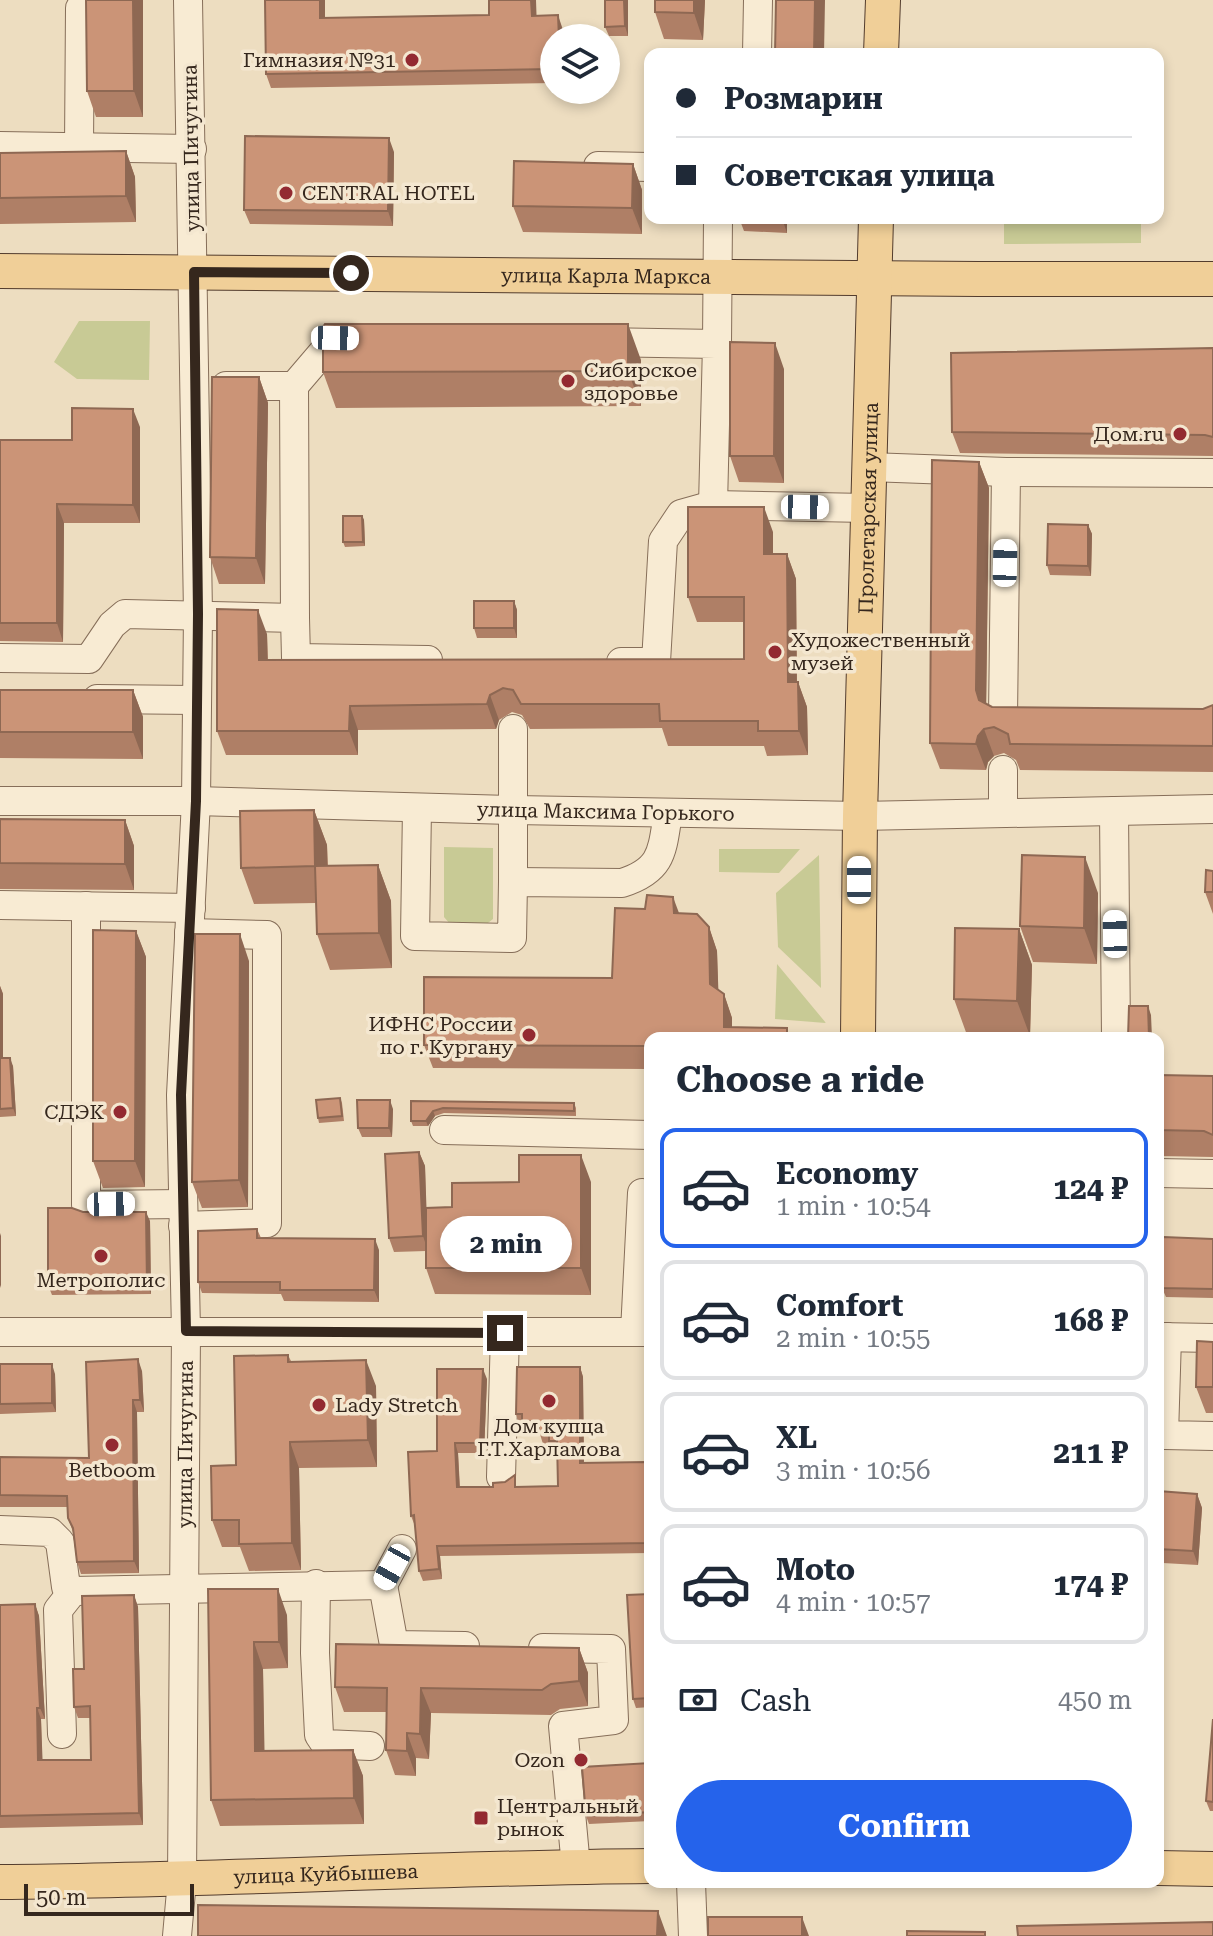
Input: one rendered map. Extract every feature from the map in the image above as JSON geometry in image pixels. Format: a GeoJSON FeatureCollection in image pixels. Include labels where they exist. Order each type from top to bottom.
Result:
{"type":"FeatureCollection","features":[{"type":"Feature","properties":{"kind":"main road"},"geometry":{"type":"LineString","coordinates":[[881,48],[883,0]]}},
{"type":"Feature","properties":{"kind":"main road","name":"Пролетарская улица"},"geometry":{"type":"LineString","coordinates":[[858,1032],[860,816],[876,224]]}},
{"type":"Feature","properties":{"kind":"main road","name":"улица Карла Маркса"},"geometry":{"type":"LineString","coordinates":[[0,271],[1213,279]]}},
{"type":"Feature","properties":{"kind":"main road","name":"улица Куйбышева"},"geometry":{"type":"LineString","coordinates":[[0,1882],[182,1880],[486,1868],[644,1866]]}},
{"type":"Feature","properties":{"kind":"main road"},"geometry":{"type":"LineString","coordinates":[[1164,1868],[1213,1869]]}},
{"type":"Feature","properties":{"kind":"street","name":"улица Пичугина"},"geometry":{"type":"LineString","coordinates":[[177,1936],[182,1880],[186,1331],[181,1095],[196,801],[198,614],[188,0]]}},
{"type":"Feature","properties":{"kind":"street"},"geometry":{"type":"LineString","coordinates":[[757,48],[758,0]]}},
{"type":"Feature","properties":{"kind":"street"},"geometry":{"type":"LineString","coordinates":[[79,147],[80,8]]}},
{"type":"Feature","properties":{"kind":"street"},"geometry":{"type":"LineString","coordinates":[[0,146],[192,149]]}},
{"type":"Feature","properties":{"kind":"street"},"geometry":{"type":"LineString","coordinates":[[578,166],[644,167]]}},
{"type":"Feature","properties":{"kind":"street"},"geometry":{"type":"LineString","coordinates":[[713,505],[718,224]]}},
{"type":"Feature","properties":{"kind":"street"},"geometry":{"type":"LineString","coordinates":[[383,339],[335,338],[294,386],[296,658],[451,661]]}},
{"type":"Feature","properties":{"kind":"street"},"geometry":{"type":"LineString","coordinates":[[574,342],[717,344]]}},
{"type":"Feature","properties":{"kind":"street"},"geometry":{"type":"LineString","coordinates":[[195,386],[294,386]]}},
{"type":"Feature","properties":{"kind":"street"},"geometry":{"type":"LineString","coordinates":[[869,467],[1006,472],[1213,473]]}},
{"type":"Feature","properties":{"kind":"street"},"geometry":{"type":"LineString","coordinates":[[1006,472],[1003,716],[1033,716]]}},
{"type":"Feature","properties":{"kind":"street"},"geometry":{"type":"LineString","coordinates":[[592,662],[656,662],[663,541],[681,514],[713,505],[867,508]]}},
{"type":"Feature","properties":{"kind":"street"},"geometry":{"type":"LineString","coordinates":[[0,658],[89,659],[112,625],[125,614],[295,618]]}},
{"type":"Feature","properties":{"kind":"street"},"geometry":{"type":"LineString","coordinates":[[76,699],[196,700]]}},
{"type":"Feature","properties":{"kind":"street"},"geometry":{"type":"LineString","coordinates":[[417,808],[415,936],[512,938],[513,729]]}},
{"type":"Feature","properties":{"kind":"street"},"geometry":{"type":"LineString","coordinates":[[1003,770],[1003,813]]}},
{"type":"Feature","properties":{"kind":"street","name":"улица Максима Горького"},"geometry":{"type":"LineString","coordinates":[[0,801],[196,801],[860,816],[1213,809]]}},
{"type":"Feature","properties":{"kind":"street"},"geometry":{"type":"LineString","coordinates":[[1114,811],[1116,1032]]}},
{"type":"Feature","properties":{"kind":"street"},"geometry":{"type":"LineString","coordinates":[[513,882],[622,883],[638,878],[653,868],[662,850],[668,813]]}},
{"type":"Feature","properties":{"kind":"street"},"geometry":{"type":"LineString","coordinates":[[0,905],[86,906],[190,920],[267,935],[267,1223],[86,1205],[86,906]]}},
{"type":"Feature","properties":{"kind":"street"},"geometry":{"type":"LineString","coordinates":[[444,1130],[644,1135]]}},
{"type":"Feature","properties":{"kind":"street"},"geometry":{"type":"LineString","coordinates":[[1164,1173],[1213,1174]]}},
{"type":"Feature","properties":{"kind":"street"},"geometry":{"type":"LineString","coordinates":[[0,1332],[643,1332],[642,1193]]}},
{"type":"Feature","properties":{"kind":"street"},"geometry":{"type":"LineString","coordinates":[[501,1477],[505,1333]]}},
{"type":"Feature","properties":{"kind":"street"},"geometry":{"type":"LineString","coordinates":[[1164,1337],[1213,1338]]}},
{"type":"Feature","properties":{"kind":"street"},"geometry":{"type":"LineString","coordinates":[[1164,1435],[1213,1436]]}},
{"type":"Feature","properties":{"kind":"street"},"geometry":{"type":"LineString","coordinates":[[0,1530],[50,1532],[60,1542],[66,1587],[73,1591],[383,1585]]}},
{"type":"Feature","properties":{"kind":"street"},"geometry":{"type":"LineString","coordinates":[[402,1549],[383,1585],[394,1645],[487,1647]]}},
{"type":"Feature","properties":{"kind":"street"},"geometry":{"type":"LineString","coordinates":[[316,1584],[319,1735],[325,1744],[370,1746]]}},
{"type":"Feature","properties":{"kind":"street"},"geometry":{"type":"LineString","coordinates":[[62,1734],[58,1610],[73,1591]]}},
{"type":"Feature","properties":{"kind":"street"},"geometry":{"type":"LineString","coordinates":[[518,1647],[611,1649],[614,1720],[563,1726],[576,1867]]}},
{"type":"Feature","properties":{"kind":"street"},"geometry":{"type":"LineString","coordinates":[[691,1888],[693,1936]]}},
{"type":"Feature","properties":{"kind":"green space"},"geometry":{"type":"Polygon","coordinates":[[[1004,224],[1141,224],[1141,243],[1004,244],[1004,224]]]}},
{"type":"Feature","properties":{"kind":"green space"},"geometry":{"type":"Polygon","coordinates":[[[79,321],[150,321],[149,380],[77,379],[54,362],[79,321]]]}},
{"type":"Feature","properties":{"kind":"green space"},"geometry":{"type":"Polygon","coordinates":[[[444,847],[493,848],[493,919],[484,926],[450,924],[444,917],[444,847]]]}},
{"type":"Feature","properties":{"kind":"green space"},"geometry":{"type":"Polygon","coordinates":[[[719,849],[800,849],[779,873],[719,872],[719,849]]]}},
{"type":"Feature","properties":{"kind":"green space"},"geometry":{"type":"Polygon","coordinates":[[[819,855],[821,988],[778,947],[776,893],[819,855]]]}},
{"type":"Feature","properties":{"kind":"green space"},"geometry":{"type":"Polygon","coordinates":[[[777,964],[826,1023],[775,1019],[777,964]]]}},
{"type":"Feature","properties":{"kind":"building"},"geometry":{"type":"Polygon","coordinates":[[[86,0],[133,0],[134,91],[87,91],[86,0]]]}},
{"type":"Feature","properties":{"kind":"building","name":"Гимназия №31"},"geometry":{"type":"Polygon","coordinates":[[[265,0],[320,0],[320,18],[489,15],[489,0],[531,0],[532,16],[558,15],[558,24],[540,24],[540,69],[266,74],[265,0]]]}},
{"type":"Feature","properties":{"kind":"building"},"geometry":{"type":"Polygon","coordinates":[[[605,0],[624,0],[625,26],[605,24],[605,0]]]}},
{"type":"Feature","properties":{"kind":"building"},"geometry":{"type":"Polygon","coordinates":[[[655,0],[694,0],[694,13],[655,12],[655,0]]]}},
{"type":"Feature","properties":{"kind":"building"},"geometry":{"type":"Polygon","coordinates":[[[776,0],[815,0],[814,48],[775,48],[776,0]]]}},
{"type":"Feature","properties":{"kind":"building"},"geometry":{"type":"Polygon","coordinates":[[[245,136],[389,138],[388,211],[244,210],[245,136]]]}},
{"type":"Feature","properties":{"kind":"building"},"geometry":{"type":"Polygon","coordinates":[[[126,151],[126,196],[0,198],[0,153],[126,151]]]}},
{"type":"Feature","properties":{"kind":"building"},"geometry":{"type":"Polygon","coordinates":[[[514,161],[633,164],[632,208],[513,206],[514,161]]]}},
{"type":"Feature","properties":{"kind":"building"},"geometry":{"type":"Polygon","coordinates":[[[325,324],[628,324],[628,371],[323,372],[325,324]]]}},
{"type":"Feature","properties":{"kind":"building"},"geometry":{"type":"Polygon","coordinates":[[[730,342],[775,343],[774,456],[730,456],[730,342]]]}},
{"type":"Feature","properties":{"kind":"building"},"geometry":{"type":"Polygon","coordinates":[[[1213,348],[1213,437],[952,432],[951,353],[1213,348]]]}},
{"type":"Feature","properties":{"kind":"building"},"geometry":{"type":"Polygon","coordinates":[[[212,377],[259,377],[256,558],[210,557],[212,377]]]}},
{"type":"Feature","properties":{"kind":"building"},"geometry":{"type":"Polygon","coordinates":[[[72,408],[133,409],[133,505],[57,504],[57,623],[0,623],[0,440],[72,440],[72,408]]]}},
{"type":"Feature","properties":{"kind":"building"},"geometry":{"type":"Polygon","coordinates":[[[932,460],[979,462],[976,690],[979,700],[992,707],[1203,709],[1213,705],[1213,746],[1010,744],[1008,734],[994,727],[984,729],[976,744],[930,743],[932,460]]]}},
{"type":"Feature","properties":{"kind":"building"},"geometry":{"type":"Polygon","coordinates":[[[688,507],[764,507],[764,554],[787,554],[788,682],[798,682],[799,731],[758,731],[758,721],[660,721],[659,704],[521,704],[513,690],[503,688],[490,695],[487,704],[350,706],[349,731],[217,731],[217,609],[258,610],[259,660],[744,659],[744,597],[688,597],[688,507]]]}},
{"type":"Feature","properties":{"kind":"building"},"geometry":{"type":"Polygon","coordinates":[[[343,516],[362,516],[363,542],[343,542],[343,516]]]}},
{"type":"Feature","properties":{"kind":"building"},"geometry":{"type":"Polygon","coordinates":[[[1048,524],[1088,525],[1088,566],[1047,565],[1048,524]]]}},
{"type":"Feature","properties":{"kind":"building"},"geometry":{"type":"Polygon","coordinates":[[[474,601],[514,601],[514,628],[474,628],[474,601]]]}},
{"type":"Feature","properties":{"kind":"building"},"geometry":{"type":"Polygon","coordinates":[[[0,690],[133,690],[133,732],[0,732],[0,690]]]}},
{"type":"Feature","properties":{"kind":"building"},"geometry":{"type":"Polygon","coordinates":[[[314,810],[315,866],[241,868],[240,811],[314,810]]]}},
{"type":"Feature","properties":{"kind":"building"},"geometry":{"type":"Polygon","coordinates":[[[0,819],[125,820],[125,864],[0,863],[0,819]]]}},
{"type":"Feature","properties":{"kind":"building"},"geometry":{"type":"Polygon","coordinates":[[[1022,855],[1085,857],[1084,928],[1020,926],[1022,855]]]}},
{"type":"Feature","properties":{"kind":"building"},"geometry":{"type":"Polygon","coordinates":[[[378,865],[379,933],[317,934],[315,866],[378,865]]]}},
{"type":"Feature","properties":{"kind":"building"},"geometry":{"type":"Polygon","coordinates":[[[1206,870],[1213,871],[1213,892],[1205,892],[1206,870]]]}},
{"type":"Feature","properties":{"kind":"building"},"geometry":{"type":"Polygon","coordinates":[[[647,895],[673,897],[674,913],[697,914],[709,927],[710,984],[724,994],[724,1027],[787,1028],[787,1032],[644,1032],[644,1046],[424,1045],[424,977],[612,978],[615,908],[645,909],[647,895]]]}},
{"type":"Feature","properties":{"kind":"building"},"geometry":{"type":"Polygon","coordinates":[[[955,928],[1019,929],[1017,1001],[954,999],[955,928]]]}},
{"type":"Feature","properties":{"kind":"building"},"geometry":{"type":"Polygon","coordinates":[[[93,930],[136,931],[135,1161],[93,1161],[93,930]]]}},
{"type":"Feature","properties":{"kind":"building"},"geometry":{"type":"Polygon","coordinates":[[[195,934],[240,934],[239,1180],[192,1182],[195,934]]]}},
{"type":"Feature","properties":{"kind":"building"},"geometry":{"type":"Polygon","coordinates":[[[1129,1006],[1148,1006],[1149,1032],[1128,1032],[1129,1006]]]}},
{"type":"Feature","properties":{"kind":"building"},"geometry":{"type":"Polygon","coordinates":[[[0,1058],[10,1058],[13,1108],[0,1109],[0,1058]]]}},
{"type":"Feature","properties":{"kind":"building"},"geometry":{"type":"Polygon","coordinates":[[[1164,1075],[1213,1076],[1213,1135],[1204,1131],[1164,1130],[1164,1075]]]}},
{"type":"Feature","properties":{"kind":"building"},"geometry":{"type":"Polygon","coordinates":[[[340,1098],[342,1116],[318,1118],[316,1100],[340,1098]]]}},
{"type":"Feature","properties":{"kind":"building"},"geometry":{"type":"Polygon","coordinates":[[[357,1100],[390,1100],[389,1128],[358,1128],[357,1100]]]}},
{"type":"Feature","properties":{"kind":"building"},"geometry":{"type":"Polygon","coordinates":[[[411,1101],[574,1103],[574,1111],[443,1108],[433,1111],[426,1121],[411,1121],[411,1101]]]}},
{"type":"Feature","properties":{"kind":"building"},"geometry":{"type":"Polygon","coordinates":[[[419,1152],[423,1236],[389,1238],[385,1154],[419,1152]]]}},
{"type":"Feature","properties":{"kind":"building"},"geometry":{"type":"Polygon","coordinates":[[[519,1155],[581,1155],[581,1268],[426,1268],[426,1208],[452,1207],[452,1183],[519,1182],[519,1155]]]}},
{"type":"Feature","properties":{"kind":"building","name":"Метрополис"},"geometry":{"type":"Polygon","coordinates":[[[48,1208],[72,1208],[83,1212],[146,1212],[147,1285],[48,1285],[48,1208]]]}},
{"type":"Feature","properties":{"kind":"building"},"geometry":{"type":"Polygon","coordinates":[[[257,1229],[257,1238],[375,1239],[374,1290],[280,1290],[280,1282],[198,1282],[198,1231],[257,1229]]]}},
{"type":"Feature","properties":{"kind":"building"},"geometry":{"type":"Polygon","coordinates":[[[1164,1237],[1213,1239],[1213,1289],[1164,1288],[1164,1237]]]}},
{"type":"Feature","properties":{"kind":"building"},"geometry":{"type":"Polygon","coordinates":[[[1197,1341],[1213,1342],[1213,1387],[1196,1387],[1197,1341]]]}},
{"type":"Feature","properties":{"kind":"building"},"geometry":{"type":"Polygon","coordinates":[[[288,1355],[288,1362],[366,1360],[368,1440],[290,1442],[292,1543],[239,1544],[239,1520],[212,1520],[211,1466],[236,1465],[234,1356],[288,1355]]]}},
{"type":"Feature","properties":{"kind":"building"},"geometry":{"type":"Polygon","coordinates":[[[138,1359],[140,1400],[133,1400],[134,1561],[77,1562],[67,1496],[0,1495],[0,1457],[89,1458],[86,1362],[138,1359]]]}},
{"type":"Feature","properties":{"kind":"building"},"geometry":{"type":"Polygon","coordinates":[[[0,1364],[52,1364],[52,1403],[0,1404],[0,1364]]]}},
{"type":"Feature","properties":{"kind":"building"},"geometry":{"type":"Polygon","coordinates":[[[517,1367],[580,1367],[580,1463],[644,1462],[644,1543],[437,1546],[439,1569],[419,1571],[414,1515],[411,1516],[408,1452],[437,1451],[437,1369],[483,1369],[480,1443],[455,1443],[457,1487],[493,1487],[493,1483],[505,1482],[515,1475],[515,1487],[558,1486],[557,1441],[549,1441],[549,1434],[539,1434],[539,1421],[522,1421],[522,1414],[516,1414],[517,1367]]]}},
{"type":"Feature","properties":{"kind":"building"},"geometry":{"type":"Polygon","coordinates":[[[1164,1491],[1197,1494],[1193,1551],[1164,1549],[1164,1491]]]}},
{"type":"Feature","properties":{"kind":"building"},"geometry":{"type":"Polygon","coordinates":[[[208,1589],[278,1589],[279,1642],[254,1642],[255,1751],[353,1750],[354,1798],[211,1800],[208,1589]]]}},
{"type":"Feature","properties":{"kind":"building"},"geometry":{"type":"Polygon","coordinates":[[[644,1594],[644,1698],[633,1699],[627,1595],[644,1594]]]}},
{"type":"Feature","properties":{"kind":"building"},"geometry":{"type":"Polygon","coordinates":[[[134,1595],[139,1813],[0,1816],[0,1605],[35,1604],[40,1708],[37,1708],[38,1760],[91,1760],[90,1706],[74,1707],[73,1669],[84,1669],[82,1596],[134,1595]]]}},
{"type":"Feature","properties":{"kind":"building"},"geometry":{"type":"Polygon","coordinates":[[[336,1644],[579,1648],[579,1681],[551,1684],[542,1690],[421,1688],[420,1734],[407,1733],[407,1751],[386,1750],[387,1688],[335,1687],[336,1644]]]}},
{"type":"Feature","properties":{"kind":"building"},"geometry":{"type":"Polygon","coordinates":[[[1213,1719],[1213,1802],[1206,1801],[1213,1719]]]}},
{"type":"Feature","properties":{"kind":"building"},"geometry":{"type":"Polygon","coordinates":[[[644,1763],[644,1812],[586,1816],[582,1767],[644,1763]]]}},
{"type":"Feature","properties":{"kind":"building"},"geometry":{"type":"Polygon","coordinates":[[[198,1905],[658,1911],[657,1936],[198,1936],[198,1905]]]}},
{"type":"Feature","properties":{"kind":"building"},"geometry":{"type":"Polygon","coordinates":[[[708,1917],[802,1917],[802,1936],[708,1936],[708,1917]]]}},
{"type":"Feature","properties":{"kind":"building"},"geometry":{"type":"Polygon","coordinates":[[[1213,1922],[1213,1936],[1018,1936],[1017,1926],[1213,1922]]]}},
{"type":"Feature","properties":{"kind":"building"},"geometry":{"type":"Polygon","coordinates":[[[907,1931],[985,1932],[985,1936],[907,1936],[907,1931]]]}},
{"type":"Feature","properties":{"kind":"place","name":"Гимназия №31"},"geometry":{"type":"Point","coordinates":[412,60]}},
{"type":"Feature","properties":{"kind":"place","name":"СENTRAL HOTEL"},"geometry":{"type":"Point","coordinates":[286,193]}},
{"type":"Feature","properties":{"kind":"place","name":"Сибирское здоровье"},"geometry":{"type":"Point","coordinates":[568,381]}},
{"type":"Feature","properties":{"kind":"place","name":"Дом.ru"},"geometry":{"type":"Point","coordinates":[1180,434]}},
{"type":"Feature","properties":{"kind":"place","name":"Художественный музей"},"geometry":{"type":"Point","coordinates":[775,652]}},
{"type":"Feature","properties":{"kind":"place","name":"ИФНС России по г. Кургану"},"geometry":{"type":"Point","coordinates":[529,1035]}},
{"type":"Feature","properties":{"kind":"place","name":"СДЭК"},"geometry":{"type":"Point","coordinates":[120,1112]}},
{"type":"Feature","properties":{"kind":"place","name":"Метрополис"},"geometry":{"type":"Point","coordinates":[101,1256]}},
{"type":"Feature","properties":{"kind":"place","name":"Дом купца Г.Т.Харламова"},"geometry":{"type":"Point","coordinates":[549,1401]}},
{"type":"Feature","properties":{"kind":"place","name":"Lady Stretch"},"geometry":{"type":"Point","coordinates":[319,1405]}},
{"type":"Feature","properties":{"kind":"place","name":"Betboom"},"geometry":{"type":"Point","coordinates":[112,1445]}},
{"type":"Feature","properties":{"kind":"place","name":"Ozon"},"geometry":{"type":"Point","coordinates":[581,1760]}},
{"type":"Feature","properties":{"kind":"place","name":"Центральный рынок"},"geometry":{"type":"Point","coordinates":[481,1818]}},
{"type":"Feature","properties":{"kind":"route"},"geometry":{"type":"LineString","coordinates":[[351,273],[194,272],[198,614],[196,801],[181,1095],[186,1331],[505,1333]]}}]}
